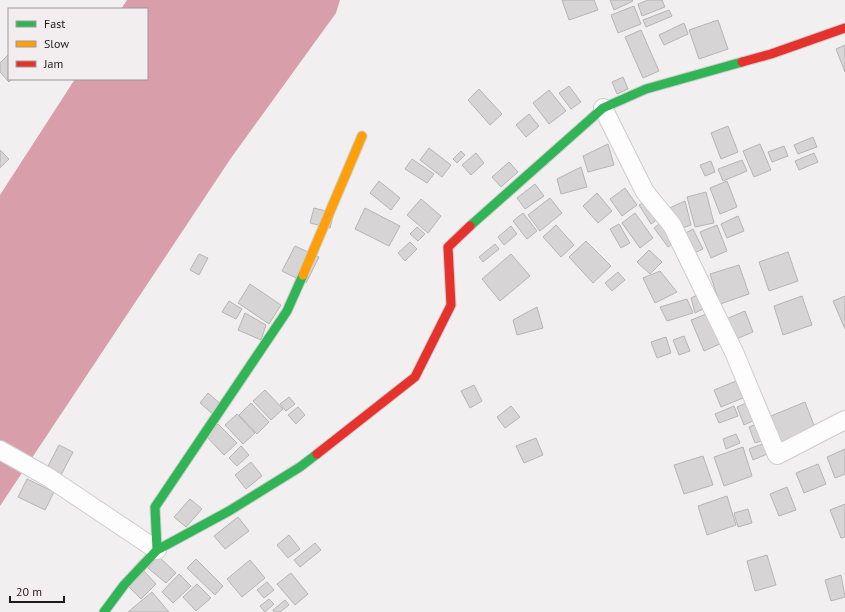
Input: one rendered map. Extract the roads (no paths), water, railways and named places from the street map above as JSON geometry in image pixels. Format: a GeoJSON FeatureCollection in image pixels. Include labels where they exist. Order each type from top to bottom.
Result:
{"type":"FeatureCollection","features":[{"type":"Feature","properties":{"kind":"street"},"geometry":{"type":"LineString","coordinates":[[104,612],[124,585],[157,550],[229,511],[300,468],[414,377],[451,305],[448,247],[509,190],[603,108],[646,89],[771,54],[845,28]]}},
{"type":"Feature","properties":{"kind":"street"},"geometry":{"type":"LineString","coordinates":[[603,108],[645,192],[672,224],[734,352],[777,455],[845,420]]}},
{"type":"Feature","properties":{"kind":"street"},"geometry":{"type":"LineString","coordinates":[[157,550],[155,507],[287,311],[362,136]]}},
{"type":"Feature","properties":{"kind":"street"},"geometry":{"type":"LineString","coordinates":[[0,450],[48,478],[157,550]]}}]}
